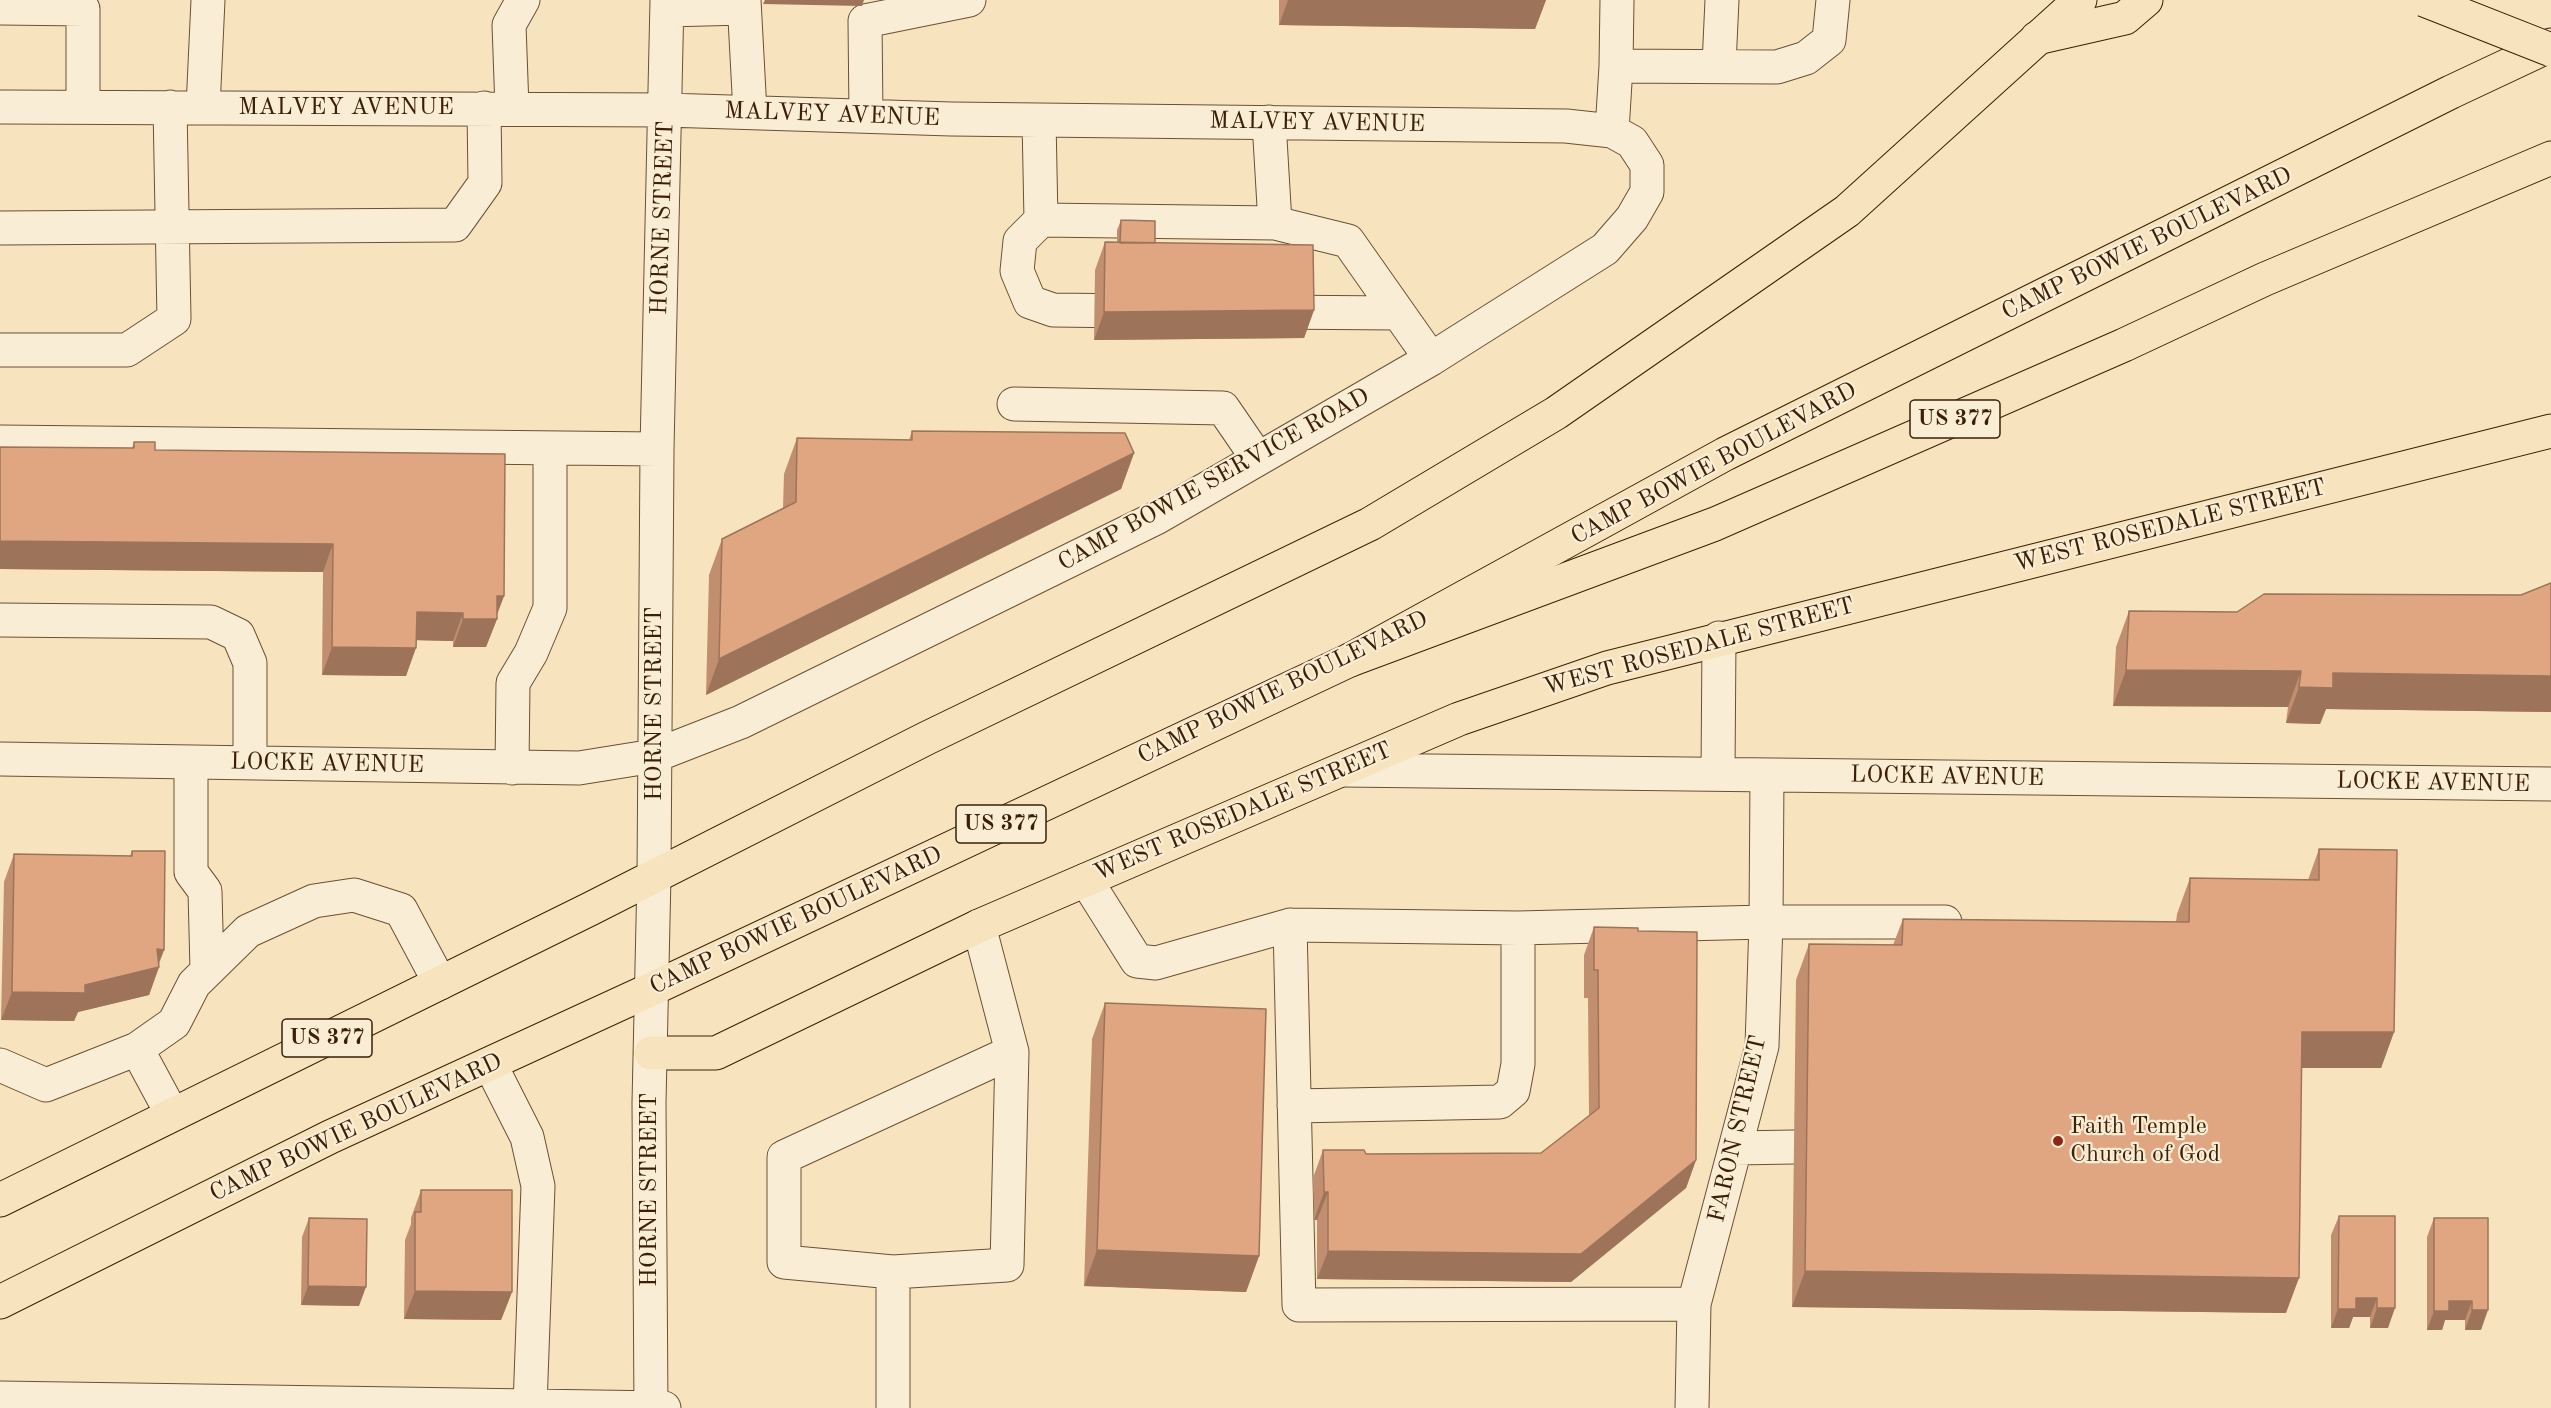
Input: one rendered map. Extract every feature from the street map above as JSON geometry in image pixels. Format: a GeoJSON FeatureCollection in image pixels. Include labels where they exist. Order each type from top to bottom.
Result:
{"type":"FeatureCollection","features":[{"type":"Feature","properties":{"kind":"main road"},"geometry":{"type":"LineString","coordinates":[[2037,38],[2080,0]]}},
{"type":"Feature","properties":{"kind":"main road","name":"US 377"},"geometry":{"type":"LineString","coordinates":[[0,1200],[440,983],[927,738],[1370,524],[1556,413],[1846,211],[2037,38],[2126,18],[2146,0]]}},
{"type":"Feature","properties":{"kind":"main road"},"geometry":{"type":"LineString","coordinates":[[2424,0],[2551,50]]}},
{"type":"Feature","properties":{"kind":"main road","name":"CAMP BOWIE BOULEVARD"},"geometry":{"type":"LineString","coordinates":[[0,1302],[330,1137],[652,989],[1350,660],[1725,454],[2441,97],[2551,45]]}},
{"type":"Feature","properties":{"kind":"main road","name":"US 377"},"geometry":{"type":"LineString","coordinates":[[1350,660],[1714,524],[2124,345],[2265,279],[2551,158]]}},
{"type":"Feature","properties":{"kind":"main road","name":"WEST ROSEDALE STREET"},"geometry":{"type":"LineString","coordinates":[[651,1053],[716,1053],[979,926],[1459,719],[1607,668],[1719,638],[2551,431]]}},
{"type":"Feature","properties":{"kind":"street"},"geometry":{"type":"LineString","coordinates":[[204,108],[208,0]]}},
{"type":"Feature","properties":{"kind":"street"},"geometry":{"type":"LineString","coordinates":[[0,228],[455,225],[485,183],[509,25],[523,0]]}},
{"type":"Feature","properties":{"kind":"street"},"geometry":{"type":"LineString","coordinates":[[866,116],[865,21],[969,0]]}},
{"type":"Feature","properties":{"kind":"street"},"geometry":{"type":"LineString","coordinates":[[1612,131],[1617,0]]}},
{"type":"Feature","properties":{"kind":"street"},"geometry":{"type":"LineString","coordinates":[[1719,65],[1722,0]]}},
{"type":"Feature","properties":{"kind":"street"},"geometry":{"type":"LineString","coordinates":[[1616,66],[1777,67],[1806,58],[1829,40],[1833,0]]}},
{"type":"Feature","properties":{"kind":"street"},"geometry":{"type":"LineString","coordinates":[[667,5],[744,4],[750,112]]}},
{"type":"Feature","properties":{"kind":"street"},"geometry":{"type":"LineString","coordinates":[[0,8],[83,5],[83,107]]}},
{"type":"Feature","properties":{"kind":"street","name":"HORNE STREET"},"geometry":{"type":"LineString","coordinates":[[656,1408],[649,1103],[654,876],[657,449],[667,5]]}},
{"type":"Feature","properties":{"kind":"street","name":"MALVEY AVENUE"},"geometry":{"type":"LineString","coordinates":[[0,107],[666,110],[1038,120],[1566,126],[1612,131],[1632,142],[1647,165]]}},
{"type":"Feature","properties":{"kind":"street"},"geometry":{"type":"LineString","coordinates":[[0,350],[127,350],[174,319],[170,107]]}},
{"type":"Feature","properties":{"kind":"street"},"geometry":{"type":"LineString","coordinates":[[1038,120],[1041,220]]}},
{"type":"Feature","properties":{"kind":"street"},"geometry":{"type":"LineString","coordinates":[[1269,123],[1275,223]]}},
{"type":"Feature","properties":{"kind":"street","name":"CAMP BOWIE SERVICE ROAD"},"geometry":{"type":"LineString","coordinates":[[654,756],[741,722],[1156,518],[1431,359],[1605,249],[1632,218],[1647,192],[1647,165]]}},
{"type":"Feature","properties":{"kind":"street"},"geometry":{"type":"LineString","coordinates":[[1172,311],[1053,310],[1030,302],[1017,271],[1020,241],[1041,220],[1275,223],[1348,241],[1431,359]]}},
{"type":"Feature","properties":{"kind":"street"},"geometry":{"type":"LineString","coordinates":[[1232,311],[1398,313]]}},
{"type":"Feature","properties":{"kind":"street"},"geometry":{"type":"LineString","coordinates":[[1014,404],[1223,408],[1258,459]]}},
{"type":"Feature","properties":{"kind":"street"},"geometry":{"type":"LineString","coordinates":[[0,442],[657,449]]}},
{"type":"Feature","properties":{"kind":"street"},"geometry":{"type":"LineString","coordinates":[[512,768],[513,683],[531,653],[550,608],[550,448]]}},
{"type":"Feature","properties":{"kind":"street"},"geometry":{"type":"LineString","coordinates":[[0,620],[211,622],[238,635],[250,663],[250,762]]}},
{"type":"Feature","properties":{"kind":"street"},"geometry":{"type":"LineString","coordinates":[[1718,774],[1719,638]]}},
{"type":"Feature","properties":{"kind":"street","name":"LOCKE AVENUE"},"geometry":{"type":"LineString","coordinates":[[0,759],[579,768],[654,756]]}},
{"type":"Feature","properties":{"kind":"street"},"geometry":{"type":"LineString","coordinates":[[191,762],[191,872],[205,891],[207,970]]}},
{"type":"Feature","properties":{"kind":"street","name":"LOCKE AVENUE"},"geometry":{"type":"LineString","coordinates":[[1342,770],[2551,784]]}},
{"type":"Feature","properties":{"kind":"street","name":"FARON STREET"},"geometry":{"type":"LineString","coordinates":[[1692,1408],[1694,1304],[1762,1046],[1767,775]]}},
{"type":"Feature","properties":{"kind":"street"},"geometry":{"type":"LineString","coordinates":[[1086,880],[1137,961],[1156,963],[1290,925],[1518,928],[1766,922],[1981,922]]}},
{"type":"Feature","properties":{"kind":"street"},"geometry":{"type":"LineString","coordinates":[[0,1065],[46,1085],[137,1049],[174,1023],[194,984],[248,931],[314,901],[354,895],[402,910],[440,983]]}},
{"type":"Feature","properties":{"kind":"street"},"geometry":{"type":"LineString","coordinates":[[1290,925],[1299,1305],[1694,1304]]}},
{"type":"Feature","properties":{"kind":"street"},"geometry":{"type":"LineString","coordinates":[[979,926],[1012,1052],[1007,1265],[893,1272],[784,1262],[784,1157],[1012,1052]]}},
{"type":"Feature","properties":{"kind":"street"},"geometry":{"type":"LineString","coordinates":[[1294,1106],[1500,1102],[1513,1091],[1518,1064],[1518,928]]}},
{"type":"Feature","properties":{"kind":"street"},"geometry":{"type":"LineString","coordinates":[[137,1049],[172,1114]]}},
{"type":"Feature","properties":{"kind":"street"},"geometry":{"type":"LineString","coordinates":[[490,1064],[527,1137],[538,1186],[530,1406]]}},
{"type":"Feature","properties":{"kind":"street"},"geometry":{"type":"LineString","coordinates":[[1735,1148],[1794,1147]]}},
{"type":"Feature","properties":{"kind":"street"},"geometry":{"type":"LineString","coordinates":[[893,1272],[893,1408]]}},
{"type":"Feature","properties":{"kind":"street"},"geometry":{"type":"LineString","coordinates":[[0,1398],[656,1408]]}},
{"type":"Feature","properties":{"kind":"building"},"geometry":{"type":"Polygon","coordinates":[[[1121,220],[1155,221],[1155,243],[1120,243],[1121,220]]]}},
{"type":"Feature","properties":{"kind":"building"},"geometry":{"type":"Polygon","coordinates":[[[1105,242],[1313,245],[1314,310],[1104,312],[1105,242]]]}},
{"type":"Feature","properties":{"kind":"building"},"geometry":{"type":"Polygon","coordinates":[[[912,431],[1125,433],[1134,453],[719,659],[722,539],[796,502],[797,438],[912,440],[912,431]]]}},
{"type":"Feature","properties":{"kind":"building"},"geometry":{"type":"Polygon","coordinates":[[[134,442],[155,442],[155,450],[505,454],[504,596],[497,596],[497,619],[463,619],[463,613],[417,612],[416,648],[332,647],[333,544],[0,541],[0,447],[134,448],[134,442]]]}},
{"type":"Feature","properties":{"kind":"building"},"geometry":{"type":"Polygon","coordinates":[[[2551,583],[2551,676],[2333,673],[2333,688],[2299,687],[2301,671],[2126,670],[2129,611],[2237,612],[2264,594],[2521,595],[2551,583]]]}},
{"type":"Feature","properties":{"kind":"building"},"geometry":{"type":"Polygon","coordinates":[[[2319,849],[2397,850],[2394,1032],[2302,1032],[2299,1278],[1805,1271],[1809,944],[1902,945],[1903,919],[2189,922],[2190,878],[2319,880],[2319,849]]]}},
{"type":"Feature","properties":{"kind":"building"},"geometry":{"type":"Polygon","coordinates":[[[132,851],[165,851],[164,950],[157,949],[159,967],[85,985],[85,993],[12,992],[14,854],[132,856],[132,851]]]}},
{"type":"Feature","properties":{"kind":"building"},"geometry":{"type":"Polygon","coordinates":[[[1594,927],[1638,928],[1638,931],[1697,932],[1696,1160],[1581,1254],[1328,1251],[1328,1192],[1324,1192],[1323,1150],[1364,1150],[1366,1154],[1541,1153],[1599,1108],[1598,970],[1594,970],[1594,927]]]}},
{"type":"Feature","properties":{"kind":"building"},"geometry":{"type":"Polygon","coordinates":[[[1105,1003],[1266,1009],[1259,1256],[1097,1250],[1105,1003]]]}},
{"type":"Feature","properties":{"kind":"building"},"geometry":{"type":"Polygon","coordinates":[[[421,1190],[512,1190],[512,1292],[415,1291],[415,1212],[421,1212],[421,1190]]]}},
{"type":"Feature","properties":{"kind":"building"},"geometry":{"type":"Polygon","coordinates":[[[2339,1216],[2395,1216],[2395,1308],[2377,1308],[2377,1298],[2356,1298],[2356,1309],[2338,1309],[2339,1216]]]}},
{"type":"Feature","properties":{"kind":"building"},"geometry":{"type":"Polygon","coordinates":[[[309,1218],[367,1219],[366,1287],[308,1286],[309,1218]]]}},
{"type":"Feature","properties":{"kind":"building"},"geometry":{"type":"Polygon","coordinates":[[[2434,1218],[2488,1218],[2488,1310],[2472,1310],[2472,1301],[2449,1301],[2449,1311],[2434,1311],[2434,1218]]]}},
{"type":"Feature","properties":{"kind":"place","name":"Faith Temple Church of God"},"geometry":{"type":"Point","coordinates":[2058,1141]}}]}
